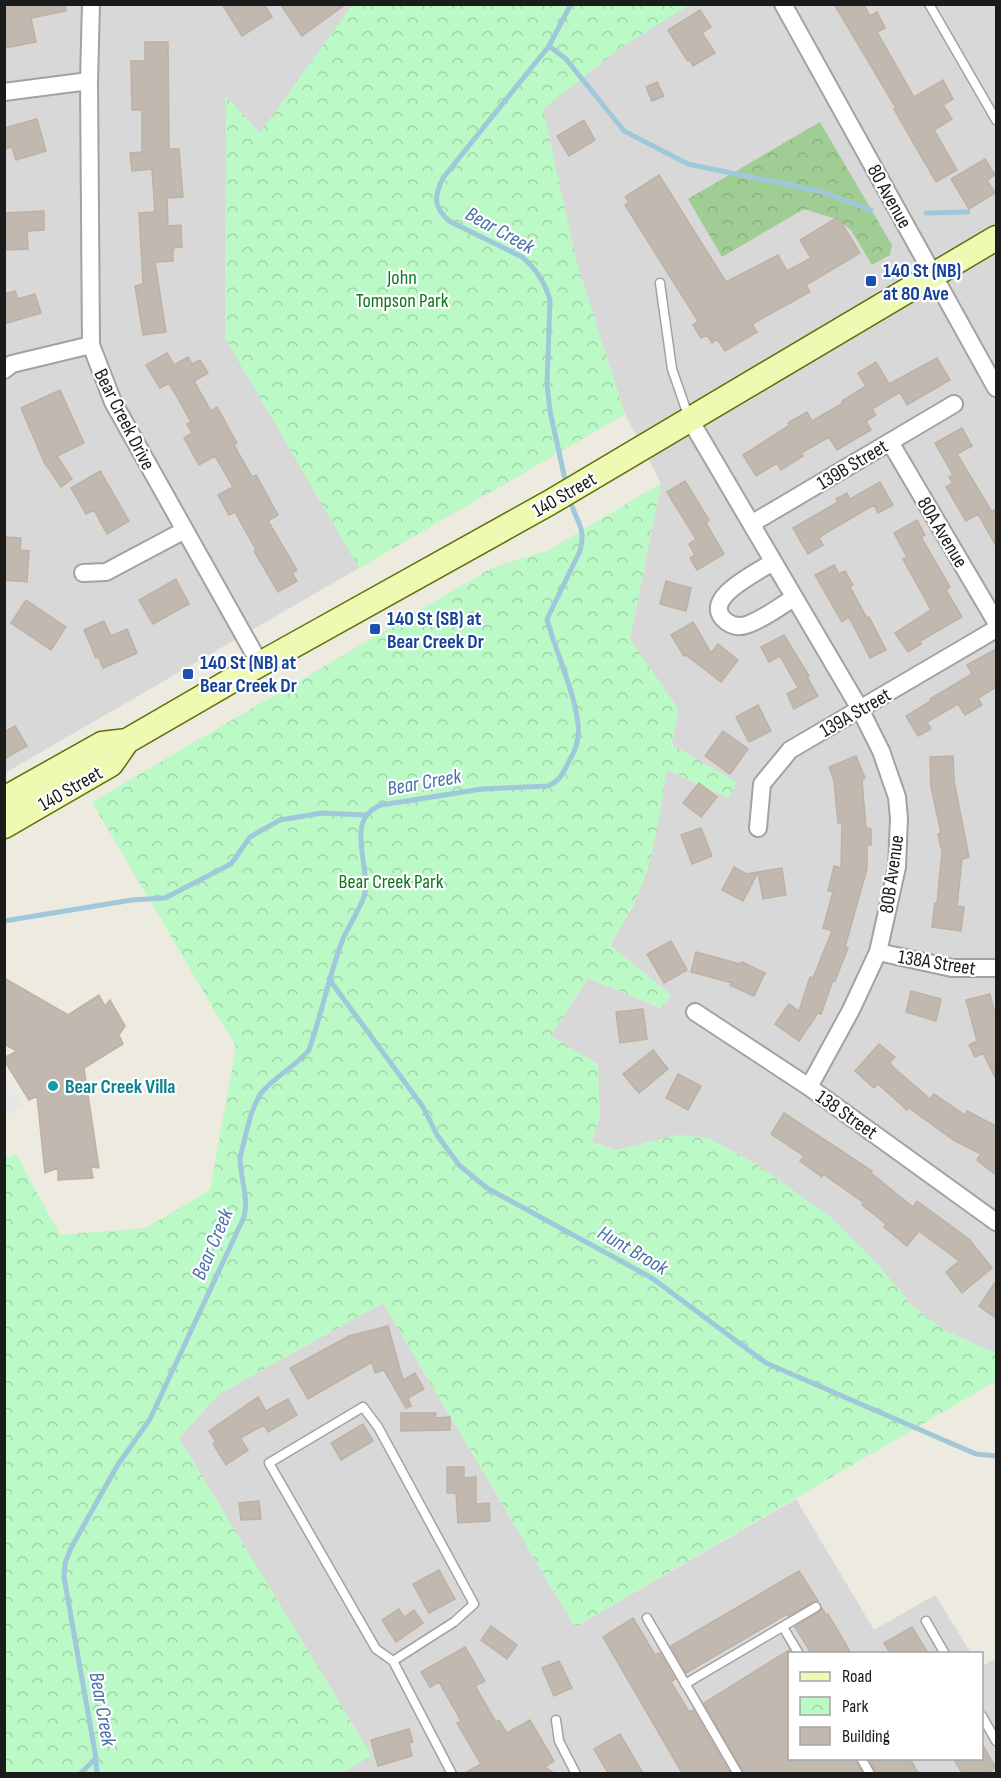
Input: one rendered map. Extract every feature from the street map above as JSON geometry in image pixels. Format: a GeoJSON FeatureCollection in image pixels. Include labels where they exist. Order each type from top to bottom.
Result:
{"type":"FeatureCollection","features":[{"type":"Feature","properties":{"kind":"main road","name":"140 Street"},"geometry":{"type":"LineString","coordinates":[[4,799],[102,744],[127,741],[549,503],[996,238]]}},
{"type":"Feature","properties":{"kind":"main road","name":"140 Street"},"geometry":{"type":"LineString","coordinates":[[4,826],[111,764],[127,741]]}},
{"type":"Feature","properties":{"kind":"street","name":"Bear Creek Drive"},"geometry":{"type":"LineString","coordinates":[[91,4],[89,81],[91,345],[113,402],[260,664]]}},
{"type":"Feature","properties":{"kind":"street","name":"80 Avenue"},"geometry":{"type":"LineString","coordinates":[[783,4],[934,274],[992,368],[996,388]]}},
{"type":"Feature","properties":{"kind":"street"},"geometry":{"type":"LineString","coordinates":[[4,92],[89,81]]}},
{"type":"Feature","properties":{"kind":"street"},"geometry":{"type":"LineString","coordinates":[[4,370],[12,364],[91,345]]}},
{"type":"Feature","properties":{"kind":"street","name":"139B Street"},"geometry":{"type":"LineString","coordinates":[[751,524],[954,404]]}},
{"type":"Feature","properties":{"kind":"street","name":"80B Avenue"},"geometry":{"type":"LineString","coordinates":[[689,418],[860,709],[891,775],[897,798],[899,818],[897,867],[878,952],[851,1010],[809,1087]]}},
{"type":"Feature","properties":{"kind":"street","name":"80A Avenue"},"geometry":{"type":"LineString","coordinates":[[890,442],[996,622]]}},
{"type":"Feature","properties":{"kind":"street"},"geometry":{"type":"LineString","coordinates":[[82,573],[106,572],[185,530]]}},
{"type":"Feature","properties":{"kind":"street"},"geometry":{"type":"LineString","coordinates":[[773,562],[729,590],[720,600],[720,610],[724,620],[734,626],[748,625],[794,598]]}},
{"type":"Feature","properties":{"kind":"street","name":"139A Street"},"geometry":{"type":"LineString","coordinates":[[758,828],[762,784],[790,750],[996,629]]}},
{"type":"Feature","properties":{"kind":"street","name":"138A Street"},"geometry":{"type":"LineString","coordinates":[[878,952],[952,968],[996,968]]}},
{"type":"Feature","properties":{"kind":"street","name":"138 Street"},"geometry":{"type":"LineString","coordinates":[[695,1012],[809,1087],[996,1222]]}},
{"type":"Feature","properties":{"kind":"lane"},"geometry":{"type":"LineString","coordinates":[[929,4],[996,120]]}},
{"type":"Feature","properties":{"kind":"lane"},"geometry":{"type":"LineString","coordinates":[[660,283],[672,369],[689,418]]}},
{"type":"Feature","properties":{"kind":"lane"},"geometry":{"type":"LineString","coordinates":[[393,1661],[454,1623],[474,1604],[378,1427],[363,1407],[269,1463],[376,1649],[393,1661],[452,1773]]}},
{"type":"Feature","properties":{"kind":"lane"},"geometry":{"type":"LineString","coordinates":[[685,1684],[816,1608]]}},
{"type":"Feature","properties":{"kind":"lane"},"geometry":{"type":"LineString","coordinates":[[647,1618],[738,1773]]}},
{"type":"Feature","properties":{"kind":"lane"},"geometry":{"type":"LineString","coordinates":[[926,1621],[944,1652]]}},
{"type":"Feature","properties":{"kind":"lane"},"geometry":{"type":"LineString","coordinates":[[783,1627],[798,1652]]}},
{"type":"Feature","properties":{"kind":"lane"},"geometry":{"type":"LineString","coordinates":[[983,1719],[996,1741]]}},
{"type":"Feature","properties":{"kind":"lane"},"geometry":{"type":"LineString","coordinates":[[556,1720],[559,1741],[576,1773]]}},
{"type":"Feature","properties":{"kind":"lane"},"geometry":{"type":"LineString","coordinates":[[862,1760],[870,1773]]}},
{"type":"Feature","properties":{"kind":"shaded area"},"geometry":{"type":"Polygon","coordinates":[[[5,5],[996,5],[996,1353],[943,1330],[911,1304],[871,1257],[828,1215],[754,1164],[709,1139],[678,1135],[617,1150],[592,1142],[600,1116],[550,1036],[588,978],[660,1008],[671,995],[610,945],[633,906],[647,871],[667,770],[729,798],[672,744],[678,709],[630,639],[661,483],[625,414],[5,773],[5,5]]]}},
{"type":"Feature","properties":{"kind":"shaded area"},"geometry":{"type":"Polygon","coordinates":[[[4,1073],[24,1107],[5,1117],[4,1117],[4,1073]]]}},
{"type":"Feature","properties":{"kind":"shaded area"},"geometry":{"type":"Polygon","coordinates":[[[383,1303],[575,1627],[796,1499],[874,1630],[935,1595],[970,1652],[788,1652],[788,1760],[983,1760],[983,1665],[996,1658],[996,1773],[340,1773],[371,1756],[179,1438],[219,1394],[383,1303]]]}},
{"type":"Feature","properties":{"kind":"green space","name":"John Tompson Park"},"geometry":{"type":"Polygon","coordinates":[[[352,5],[689,5],[619,49],[543,109],[577,263],[625,414],[359,568],[225,338],[226,96],[260,133],[352,5]]]}},
{"type":"Feature","properties":{"kind":"green space"},"geometry":{"type":"Polygon","coordinates":[[[820,122],[892,245],[890,255],[872,265],[851,230],[836,219],[804,209],[722,257],[688,199],[820,122]]]}},
{"type":"Feature","properties":{"kind":"green space","name":"Bear Creek Park"},"geometry":{"type":"Polygon","coordinates":[[[661,483],[630,639],[678,709],[672,745],[737,782],[729,798],[667,770],[656,833],[644,880],[610,945],[671,995],[661,1008],[588,978],[551,1036],[598,1064],[600,1116],[592,1142],[617,1150],[678,1135],[709,1138],[754,1163],[828,1215],[871,1257],[911,1304],[943,1330],[996,1353],[996,1381],[575,1627],[383,1303],[219,1394],[179,1438],[372,1756],[340,1774],[5,1774],[5,1158],[16,1154],[60,1235],[146,1228],[210,1190],[236,1047],[92,802],[492,568],[549,550],[661,483]]]}},
{"type":"Feature","properties":{"kind":"building"},"geometry":{"type":"Polygon","coordinates":[[[4,4],[65,4],[66,11],[31,18],[36,42],[4,48],[4,4]]]}},
{"type":"Feature","properties":{"kind":"building"},"geometry":{"type":"Polygon","coordinates":[[[222,4],[264,4],[272,17],[242,36],[222,4]]]}},
{"type":"Feature","properties":{"kind":"building"},"geometry":{"type":"Polygon","coordinates":[[[280,4],[346,4],[302,36],[280,4]]]}},
{"type":"Feature","properties":{"kind":"building"},"geometry":{"type":"Polygon","coordinates":[[[834,4],[863,4],[870,16],[877,12],[885,28],[877,32],[914,97],[943,80],[953,99],[943,105],[952,119],[934,130],[957,170],[936,182],[894,109],[896,108],[834,4]]]}},
{"type":"Feature","properties":{"kind":"building"},"geometry":{"type":"Polygon","coordinates":[[[700,10],[711,27],[702,33],[715,53],[693,66],[668,30],[700,10]]]}},
{"type":"Feature","properties":{"kind":"building"},"geometry":{"type":"Polygon","coordinates":[[[145,42],[168,42],[169,149],[179,149],[183,197],[167,198],[168,226],[181,225],[182,247],[173,248],[173,261],[155,262],[166,332],[143,335],[135,286],[143,284],[139,213],[155,212],[152,169],[132,171],[130,153],[142,152],[142,110],[132,110],[131,61],[145,61],[145,42]]]}},
{"type":"Feature","properties":{"kind":"building"},"geometry":{"type":"Polygon","coordinates":[[[657,82],[664,96],[652,101],[646,87],[657,82]]]}},
{"type":"Feature","properties":{"kind":"building"},"geometry":{"type":"Polygon","coordinates":[[[37,119],[46,151],[16,160],[12,147],[4,149],[4,128],[37,119]]]}},
{"type":"Feature","properties":{"kind":"building"},"geometry":{"type":"Polygon","coordinates":[[[584,120],[595,140],[569,156],[557,136],[584,120]]]}},
{"type":"Feature","properties":{"kind":"building"},"geometry":{"type":"Polygon","coordinates":[[[985,159],[995,175],[987,180],[995,193],[969,209],[951,179],[985,159]]]}},
{"type":"Feature","properties":{"kind":"building"},"geometry":{"type":"Polygon","coordinates":[[[659,175],[726,282],[778,255],[787,271],[811,258],[800,240],[838,217],[860,253],[806,285],[810,292],[752,324],[757,332],[725,351],[717,339],[712,343],[707,335],[701,338],[693,325],[698,321],[625,205],[629,202],[625,197],[659,175]]]}},
{"type":"Feature","properties":{"kind":"building"},"geometry":{"type":"Polygon","coordinates":[[[44,211],[44,230],[27,231],[28,249],[5,250],[4,213],[44,211]]]}},
{"type":"Feature","properties":{"kind":"building"},"geometry":{"type":"Polygon","coordinates":[[[15,291],[18,299],[35,294],[41,313],[4,324],[4,294],[15,291]]]}},
{"type":"Feature","properties":{"kind":"building"},"geometry":{"type":"Polygon","coordinates":[[[167,353],[174,365],[188,357],[192,364],[200,360],[208,373],[194,381],[211,411],[217,407],[252,477],[256,475],[278,515],[268,521],[297,570],[292,573],[297,581],[278,592],[235,512],[229,515],[218,495],[233,487],[215,456],[199,465],[184,438],[192,433],[187,424],[191,422],[169,383],[160,388],[146,365],[167,353]]]}},
{"type":"Feature","properties":{"kind":"building"},"geometry":{"type":"Polygon","coordinates":[[[937,358],[950,380],[907,405],[900,392],[872,409],[876,415],[866,421],[871,430],[837,450],[829,437],[801,453],[803,456],[781,470],[777,463],[756,476],[743,455],[807,412],[812,421],[843,403],[842,401],[866,386],[858,373],[876,362],[889,384],[937,358]]]}},
{"type":"Feature","properties":{"kind":"building"},"geometry":{"type":"Polygon","coordinates":[[[60,390],[84,443],[57,456],[72,479],[61,487],[44,462],[21,408],[60,390]]]}},
{"type":"Feature","properties":{"kind":"building"},"geometry":{"type":"Polygon","coordinates":[[[962,428],[972,446],[957,454],[992,512],[996,509],[996,546],[978,514],[966,521],[946,487],[953,483],[949,477],[953,475],[935,443],[962,428]]]}},
{"type":"Feature","properties":{"kind":"building"},"geometry":{"type":"Polygon","coordinates":[[[100,471],[129,521],[107,534],[94,510],[86,514],[71,488],[100,471]]]}},
{"type":"Feature","properties":{"kind":"building"},"geometry":{"type":"Polygon","coordinates":[[[685,481],[709,520],[706,523],[724,554],[697,570],[690,558],[695,555],[689,544],[696,539],[667,492],[685,481]]]}},
{"type":"Feature","properties":{"kind":"building"},"geometry":{"type":"Polygon","coordinates":[[[880,482],[893,505],[878,513],[874,505],[819,538],[823,545],[808,554],[793,528],[838,502],[836,499],[847,493],[850,499],[880,482]]]}},
{"type":"Feature","properties":{"kind":"building"},"geometry":{"type":"Polygon","coordinates":[[[917,520],[925,535],[921,537],[950,587],[946,590],[962,617],[920,641],[921,644],[908,652],[895,633],[931,610],[903,559],[907,557],[894,533],[917,520]]]}},
{"type":"Feature","properties":{"kind":"building"},"geometry":{"type":"Polygon","coordinates":[[[4,537],[21,538],[20,550],[29,551],[27,582],[4,580],[4,537]]]}},
{"type":"Feature","properties":{"kind":"building"},"geometry":{"type":"Polygon","coordinates":[[[834,565],[839,574],[845,571],[853,585],[850,587],[886,650],[870,658],[849,617],[842,622],[815,575],[834,565]]]}},
{"type":"Feature","properties":{"kind":"building"},"geometry":{"type":"Polygon","coordinates":[[[176,579],[189,604],[153,624],[139,600],[176,579]]]}},
{"type":"Feature","properties":{"kind":"building"},"geometry":{"type":"Polygon","coordinates":[[[666,581],[691,588],[686,611],[660,604],[666,581]]]}},
{"type":"Feature","properties":{"kind":"building"},"geometry":{"type":"Polygon","coordinates":[[[26,600],[66,627],[51,650],[11,623],[26,600]]]}},
{"type":"Feature","properties":{"kind":"building"},"geometry":{"type":"Polygon","coordinates":[[[104,621],[111,636],[127,629],[137,653],[103,668],[84,630],[104,621]]]}},
{"type":"Feature","properties":{"kind":"building"},"geometry":{"type":"Polygon","coordinates":[[[693,622],[711,653],[718,644],[738,660],[721,682],[686,655],[684,656],[671,635],[693,622]]]}},
{"type":"Feature","properties":{"kind":"building"},"geometry":{"type":"Polygon","coordinates":[[[784,635],[809,676],[807,677],[818,696],[794,709],[787,694],[798,688],[780,656],[769,662],[761,647],[784,635]]]}},
{"type":"Feature","properties":{"kind":"building"},"geometry":{"type":"Polygon","coordinates":[[[996,649],[996,687],[978,698],[982,705],[965,715],[958,704],[927,722],[931,729],[918,736],[906,716],[972,674],[967,665],[996,649]]]}},
{"type":"Feature","properties":{"kind":"building"},"geometry":{"type":"Polygon","coordinates":[[[758,705],[771,731],[749,742],[736,717],[758,705]]]}},
{"type":"Feature","properties":{"kind":"building"},"geometry":{"type":"Polygon","coordinates":[[[15,726],[27,746],[4,759],[4,732],[15,726]]]}},
{"type":"Feature","properties":{"kind":"building"},"geometry":{"type":"Polygon","coordinates":[[[723,731],[748,749],[730,774],[705,756],[723,731]]]}},
{"type":"Feature","properties":{"kind":"building"},"geometry":{"type":"Polygon","coordinates":[[[856,756],[865,778],[862,780],[866,828],[871,829],[871,845],[867,845],[867,869],[845,947],[848,948],[835,981],[833,980],[821,1014],[818,1013],[799,1041],[775,1024],[789,1004],[799,1011],[810,977],[813,978],[832,931],[823,928],[833,892],[828,891],[834,866],[841,868],[842,822],[838,823],[834,781],[829,767],[856,756]]]}},
{"type":"Feature","properties":{"kind":"building"},"geometry":{"type":"Polygon","coordinates":[[[953,756],[954,781],[969,857],[962,859],[957,906],[964,907],[961,931],[932,927],[942,852],[938,834],[941,833],[931,787],[930,757],[953,756]]]}},
{"type":"Feature","properties":{"kind":"building"},"geometry":{"type":"Polygon","coordinates":[[[699,783],[717,797],[701,817],[683,803],[699,783]]]}},
{"type":"Feature","properties":{"kind":"building"},"geometry":{"type":"Polygon","coordinates":[[[701,828],[712,856],[692,864],[681,835],[701,828]]]}},
{"type":"Feature","properties":{"kind":"building"},"geometry":{"type":"Polygon","coordinates":[[[734,867],[746,874],[758,872],[743,901],[722,890],[734,867]]]}},
{"type":"Feature","properties":{"kind":"building"},"geometry":{"type":"Polygon","coordinates":[[[782,868],[786,895],[763,899],[758,872],[782,868]]]}},
{"type":"Feature","properties":{"kind":"building"},"geometry":{"type":"Polygon","coordinates":[[[671,941],[687,970],[664,983],[647,954],[671,941]]]}},
{"type":"Feature","properties":{"kind":"building"},"geometry":{"type":"Polygon","coordinates":[[[696,952],[740,964],[742,962],[765,973],[754,996],[730,985],[732,983],[691,972],[696,952]]]}},
{"type":"Feature","properties":{"kind":"building","name":"Bear Creek Villa"},"geometry":{"type":"Polygon","coordinates":[[[4,978],[68,1015],[99,995],[105,1006],[110,1000],[125,1026],[119,1035],[123,1044],[84,1068],[99,1168],[91,1167],[93,1178],[58,1180],[58,1168],[45,1173],[37,1096],[29,1100],[4,1060],[17,1051],[4,1044],[4,978]]]}},
{"type":"Feature","properties":{"kind":"building"},"geometry":{"type":"Polygon","coordinates":[[[911,991],[941,999],[936,1021],[906,1012],[911,991]]]}},
{"type":"Feature","properties":{"kind":"building"},"geometry":{"type":"Polygon","coordinates":[[[990,994],[996,1018],[996,1079],[983,1053],[975,1057],[969,1045],[977,1041],[966,1000],[990,994]]]}},
{"type":"Feature","properties":{"kind":"building"},"geometry":{"type":"Polygon","coordinates":[[[643,1009],[647,1039],[620,1043],[616,1012],[643,1009]]]}},
{"type":"Feature","properties":{"kind":"building"},"geometry":{"type":"Polygon","coordinates":[[[879,1044],[895,1057],[890,1062],[893,1067],[930,1099],[934,1094],[965,1115],[967,1111],[996,1126],[996,1175],[977,1160],[981,1154],[955,1141],[909,1108],[907,1110],[878,1084],[874,1088],[855,1071],[879,1044]]]}},
{"type":"Feature","properties":{"kind":"building"},"geometry":{"type":"Polygon","coordinates":[[[653,1050],[668,1069],[639,1093],[623,1074],[653,1050]]]}},
{"type":"Feature","properties":{"kind":"building"},"geometry":{"type":"Polygon","coordinates":[[[678,1074],[701,1086],[688,1110],[666,1098],[678,1074]]]}},
{"type":"Feature","properties":{"kind":"building"},"geometry":{"type":"Polygon","coordinates":[[[784,1113],[872,1171],[871,1173],[913,1207],[917,1201],[969,1239],[992,1268],[962,1293],[946,1272],[959,1261],[919,1231],[907,1246],[884,1227],[886,1224],[862,1205],[864,1203],[800,1161],[804,1156],[771,1134],[784,1113]]]}},
{"type":"Feature","properties":{"kind":"building"},"geometry":{"type":"Polygon","coordinates":[[[996,1281],[996,1318],[979,1306],[996,1281]]]}},
{"type":"Feature","properties":{"kind":"building"},"geometry":{"type":"Polygon","coordinates":[[[388,1326],[403,1380],[415,1373],[424,1389],[408,1398],[411,1406],[406,1408],[384,1370],[375,1373],[372,1362],[308,1399],[290,1368],[349,1336],[388,1326]]]}},
{"type":"Feature","properties":{"kind":"building"},"geometry":{"type":"Polygon","coordinates":[[[258,1397],[266,1411],[288,1399],[297,1415],[268,1432],[264,1425],[240,1438],[248,1450],[226,1465],[213,1444],[216,1442],[209,1431],[258,1397]]]}},
{"type":"Feature","properties":{"kind":"building"},"geometry":{"type":"Polygon","coordinates":[[[401,1413],[436,1413],[435,1418],[450,1417],[450,1430],[401,1431],[401,1413]]]}},
{"type":"Feature","properties":{"kind":"building"},"geometry":{"type":"Polygon","coordinates":[[[363,1424],[373,1441],[341,1460],[331,1443],[363,1424]]]}},
{"type":"Feature","properties":{"kind":"building"},"geometry":{"type":"Polygon","coordinates":[[[447,1467],[464,1467],[464,1478],[476,1477],[476,1504],[489,1503],[490,1521],[458,1523],[456,1493],[447,1493],[447,1467]]]}},
{"type":"Feature","properties":{"kind":"building"},"geometry":{"type":"Polygon","coordinates":[[[259,1501],[261,1519],[241,1520],[239,1503],[259,1501]]]}},
{"type":"Feature","properties":{"kind":"building"},"geometry":{"type":"Polygon","coordinates":[[[439,1570],[455,1599],[429,1613],[413,1584],[439,1570]]]}},
{"type":"Feature","properties":{"kind":"building"},"geometry":{"type":"Polygon","coordinates":[[[799,1571],[818,1601],[788,1616],[787,1614],[686,1673],[671,1646],[799,1571]]]}},
{"type":"Feature","properties":{"kind":"building"},"geometry":{"type":"Polygon","coordinates":[[[822,1608],[826,1615],[828,1614],[850,1652],[810,1652],[795,1627],[822,1608]]]}},
{"type":"Feature","properties":{"kind":"building"},"geometry":{"type":"Polygon","coordinates":[[[399,1609],[404,1617],[414,1610],[423,1623],[396,1642],[382,1620],[399,1609]]]}},
{"type":"Feature","properties":{"kind":"building"},"geometry":{"type":"Polygon","coordinates":[[[633,1618],[655,1655],[660,1653],[675,1679],[671,1682],[689,1712],[693,1710],[730,1773],[682,1773],[603,1637],[633,1618]]]}},
{"type":"Feature","properties":{"kind":"building"},"geometry":{"type":"Polygon","coordinates":[[[491,1626],[517,1645],[507,1659],[481,1640],[491,1626]]]}},
{"type":"Feature","properties":{"kind":"building"},"geometry":{"type":"Polygon","coordinates":[[[912,1627],[927,1652],[889,1652],[884,1643],[912,1627]]]}},
{"type":"Feature","properties":{"kind":"building"},"geometry":{"type":"Polygon","coordinates":[[[465,1647],[485,1681],[475,1686],[496,1722],[499,1720],[507,1733],[530,1720],[554,1761],[545,1767],[554,1773],[465,1773],[481,1764],[457,1723],[461,1721],[439,1682],[430,1687],[421,1672],[465,1647]]]}},
{"type":"Feature","properties":{"kind":"building"},"geometry":{"type":"Polygon","coordinates":[[[789,1650],[788,1760],[856,1760],[862,1773],[744,1773],[704,1703],[789,1650]]]}},
{"type":"Feature","properties":{"kind":"building"},"geometry":{"type":"Polygon","coordinates":[[[559,1661],[572,1688],[554,1696],[542,1668],[559,1661]]]}},
{"type":"Feature","properties":{"kind":"building"},"geometry":{"type":"Polygon","coordinates":[[[409,1729],[413,1742],[409,1743],[412,1756],[378,1766],[371,1740],[409,1729]]]}},
{"type":"Feature","properties":{"kind":"building"},"geometry":{"type":"Polygon","coordinates":[[[620,1734],[643,1773],[608,1773],[594,1749],[620,1734]]]}},
{"type":"Feature","properties":{"kind":"building"},"geometry":{"type":"Polygon","coordinates":[[[983,1745],[996,1768],[987,1773],[962,1773],[954,1760],[983,1760],[983,1745]]]}},
{"type":"Feature","properties":{"kind":"building"},"geometry":{"type":"Polygon","coordinates":[[[870,1760],[911,1760],[918,1773],[876,1773],[870,1760]]]}},
{"type":"Feature","properties":{"kind":"waterway","name":"Bear Creek"},"geometry":{"type":"LineString","coordinates":[[566,484],[550,411],[547,384],[550,300],[546,288],[536,271],[522,257],[449,221],[440,211],[437,196],[443,178],[549,46],[571,4]]}},
{"type":"Feature","properties":{"kind":"waterway"},"geometry":{"type":"LineString","coordinates":[[549,46],[566,59],[624,131],[688,164],[823,192],[871,210]]}},
{"type":"Feature","properties":{"kind":"waterway"},"geometry":{"type":"LineString","coordinates":[[926,213],[968,212]]}},
{"type":"Feature","properties":{"kind":"waterway","name":"Bear Creek"},"geometry":{"type":"LineString","coordinates":[[97,1774],[64,1577],[65,1563],[117,1466],[150,1419],[244,1217],[245,1194],[240,1158],[249,1122],[255,1104],[263,1091],[309,1050],[338,953],[365,893],[366,881],[361,843],[364,821],[370,812],[381,805],[482,789],[547,786],[560,777],[573,753],[578,737],[576,711],[547,619],[582,543],[581,530],[570,499]]}},
{"type":"Feature","properties":{"kind":"waterway"},"geometry":{"type":"LineString","coordinates":[[4,921],[132,900],[165,898],[231,864],[250,837],[280,820],[322,813],[365,815]]}},
{"type":"Feature","properties":{"kind":"waterway","name":"Hunt Brook"},"geometry":{"type":"LineString","coordinates":[[329,979],[423,1107],[437,1135],[459,1165],[487,1188],[652,1278],[766,1363],[976,1454],[996,1456]]}},
{"type":"Feature","properties":{"kind":"waterway"},"geometry":{"type":"LineString","coordinates":[[80,1774],[96,1758]]}},
{"type":"Feature","properties":{"kind":"place","name":"140 St (NB) at 80 Ave"},"geometry":{"type":"Point","coordinates":[871,281]}},
{"type":"Feature","properties":{"kind":"place","name":"140 St (SB) at Bear Creek Dr"},"geometry":{"type":"Point","coordinates":[375,629]}},
{"type":"Feature","properties":{"kind":"place","name":"140 St (NB) at Bear Creek Dr"},"geometry":{"type":"Point","coordinates":[188,674]}},
{"type":"Feature","properties":{"kind":"place","name":"Bear Creek Villa"},"geometry":{"type":"Point","coordinates":[53,1086]}}]}
